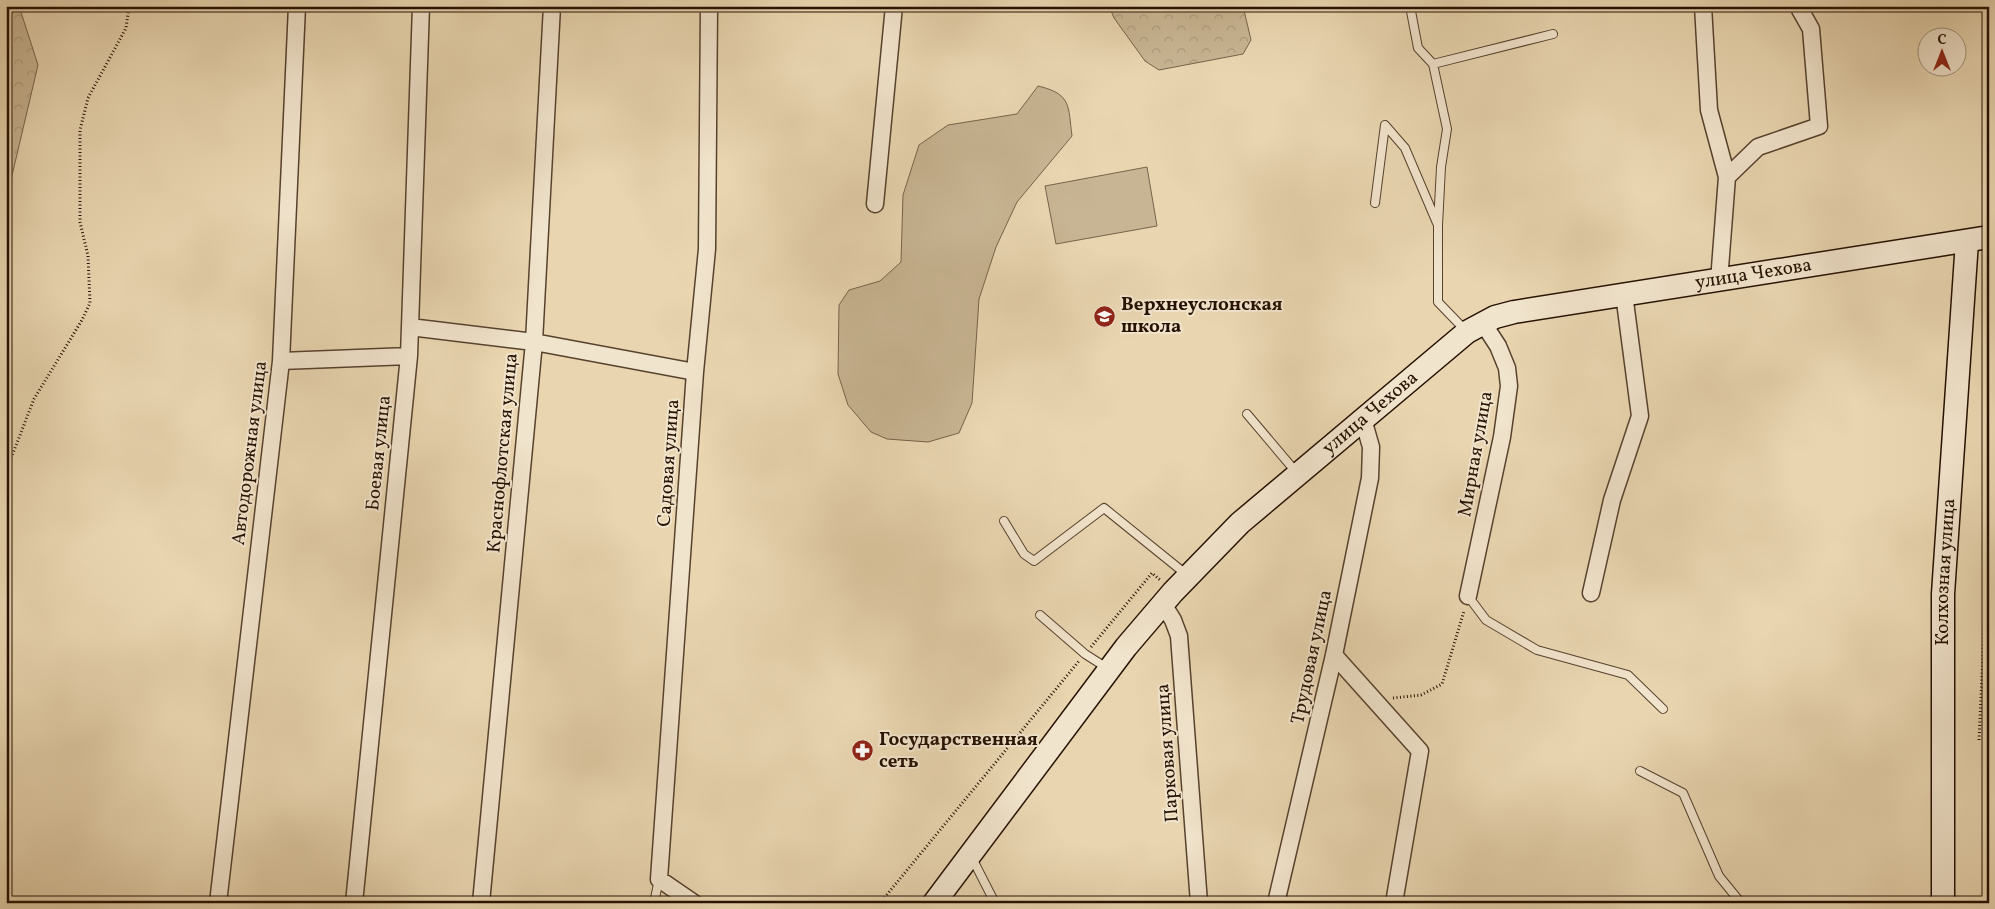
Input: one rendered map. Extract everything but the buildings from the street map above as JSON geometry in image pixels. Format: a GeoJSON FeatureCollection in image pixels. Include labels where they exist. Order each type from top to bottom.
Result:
{"type":"FeatureCollection","features":[{"type":"Feature","properties":{"kind":"street","name":"Автодорожная улица"},"geometry":{"type":"LineString","coordinates":[[218,903],[282,361],[297,6]]}},
{"type":"Feature","properties":{"kind":"street","name":"Боевая улица"},"geometry":{"type":"LineString","coordinates":[[354,903],[409,356],[421,6]]}},
{"type":"Feature","properties":{"kind":"street","name":"Краснофлотская улица"},"geometry":{"type":"LineString","coordinates":[[481,903],[534,342],[552,6]]}},
{"type":"Feature","properties":{"kind":"street","name":"Садовая улица"},"geometry":{"type":"LineString","coordinates":[[659,879],[696,372],[707,249],[709,6]]}},
{"type":"Feature","properties":{"kind":"street"},"geometry":{"type":"LineString","coordinates":[[876,204],[894,6]]}},
{"type":"Feature","properties":{"kind":"street"},"geometry":{"type":"LineString","coordinates":[[1704,6],[1709,110],[1727,177],[1719,281]]}},
{"type":"Feature","properties":{"kind":"street"},"geometry":{"type":"LineString","coordinates":[[1727,177],[1758,147],[1819,126],[1811,29],[1798,6]]}},
{"type":"Feature","properties":{"kind":"street","name":"улица Чехова"},"geometry":{"type":"LineString","coordinates":[[934,903],[1109,670],[1175,590],[1240,523],[1475,327],[1495,317],[1514,312],[1978,239]]}},
{"type":"Feature","properties":{"kind":"street","name":"Колхозная улица"},"geometry":{"type":"LineString","coordinates":[[1943,903],[1943,594],[1978,239]]}},
{"type":"Feature","properties":{"kind":"street"},"geometry":{"type":"LineString","coordinates":[[1591,593],[1612,500],[1640,416],[1624,294]]}},
{"type":"Feature","properties":{"kind":"street"},"geometry":{"type":"LineString","coordinates":[[410,327],[534,342],[696,372]]}},
{"type":"Feature","properties":{"kind":"street","name":"Мирная улица"},"geometry":{"type":"LineString","coordinates":[[1468,596],[1502,437],[1508,386],[1507,368],[1498,346],[1475,327]]}},
{"type":"Feature","properties":{"kind":"street"},"geometry":{"type":"LineString","coordinates":[[282,361],[409,356]]}},
{"type":"Feature","properties":{"kind":"street","name":"Трудовая улица"},"geometry":{"type":"LineString","coordinates":[[1276,903],[1334,655],[1370,478],[1371,447],[1363,419]]}},
{"type":"Feature","properties":{"kind":"street","name":"Парковая улица"},"geometry":{"type":"LineString","coordinates":[[1175,590],[1173,620],[1179,636],[1199,903]]}},
{"type":"Feature","properties":{"kind":"street"},"geometry":{"type":"LineString","coordinates":[[1334,655],[1420,751],[1394,903]]}},
{"type":"Feature","properties":{"kind":"street"},"geometry":{"type":"LineString","coordinates":[[659,879],[694,903]]}},
{"type":"Feature","properties":{"kind":"lane"},"geometry":{"type":"LineString","coordinates":[[1410,6],[1418,48],[1433,64],[1447,129],[1441,167],[1438,225],[1438,302],[1475,327]]}},
{"type":"Feature","properties":{"kind":"lane"},"geometry":{"type":"LineString","coordinates":[[1433,64],[1553,34]]}},
{"type":"Feature","properties":{"kind":"lane"},"geometry":{"type":"LineString","coordinates":[[1375,203],[1385,125],[1406,148],[1438,225]]}},
{"type":"Feature","properties":{"kind":"lane"},"geometry":{"type":"LineString","coordinates":[[1247,414],[1298,474]]}},
{"type":"Feature","properties":{"kind":"lane"},"geometry":{"type":"LineString","coordinates":[[1004,521],[1024,554],[1034,561],[1104,508],[1175,590]]}},
{"type":"Feature","properties":{"kind":"lane"},"geometry":{"type":"LineString","coordinates":[[1468,596],[1486,620],[1537,650],[1628,675],[1663,709]]}},
{"type":"Feature","properties":{"kind":"lane"},"geometry":{"type":"LineString","coordinates":[[1040,615],[1085,654],[1109,670]]}},
{"type":"Feature","properties":{"kind":"lane"},"geometry":{"type":"LineString","coordinates":[[1640,771],[1682,793],[1719,876],[1741,903]]}},
{"type":"Feature","properties":{"kind":"lane"},"geometry":{"type":"LineString","coordinates":[[970,854],[995,903]]}},
{"type":"Feature","properties":{"kind":"lane"},"geometry":{"type":"LineString","coordinates":[[654,903],[659,879]]}},
{"type":"Feature","properties":{"kind":"path"},"geometry":{"type":"LineString","coordinates":[[6,471],[34,399],[82,320],[90,303],[88,256],[80,222],[80,130],[88,98],[126,28],[129,6]]}},
{"type":"Feature","properties":{"kind":"path"},"geometry":{"type":"LineString","coordinates":[[1979,740],[1989,528]]}},
{"type":"Feature","properties":{"kind":"path"},"geometry":{"type":"LineString","coordinates":[[880,903],[1152,573],[1175,590]]}},
{"type":"Feature","properties":{"kind":"path"},"geometry":{"type":"LineString","coordinates":[[1375,701],[1421,695],[1442,684],[1468,596]]}},
{"type":"Feature","properties":{"kind":"green space"},"geometry":{"type":"Polygon","coordinates":[[[6,6],[19,6],[38,65],[6,201],[6,6]]]}},
{"type":"Feature","properties":{"kind":"green space"},"geometry":{"type":"Polygon","coordinates":[[[1109,6],[1243,6],[1251,40],[1243,54],[1159,70],[1145,61],[1114,18],[1109,6]]]}},
{"type":"Feature","properties":{"kind":"green space"},"geometry":{"type":"Polygon","coordinates":[[[1038,86],[1049,89],[1063,97],[1068,109],[1072,136],[1017,202],[996,247],[979,299],[972,403],[959,433],[928,442],[887,439],[871,432],[848,405],[838,374],[839,305],[849,290],[880,281],[901,262],[903,195],[919,145],[948,125],[1017,114],[1038,86]]]}},
{"type":"Feature","properties":{"kind":"green space"},"geometry":{"type":"Polygon","coordinates":[[[1147,167],[1157,226],[1056,244],[1045,186],[1147,167]]]}},
{"type":"Feature","properties":{"kind":"place","name":"Верхнеуслонская школа"},"geometry":{"type":"Point","coordinates":[1105,316]}},
{"type":"Feature","properties":{"kind":"place","name":"Государственная сеть"},"geometry":{"type":"Point","coordinates":[863,751]}}]}
